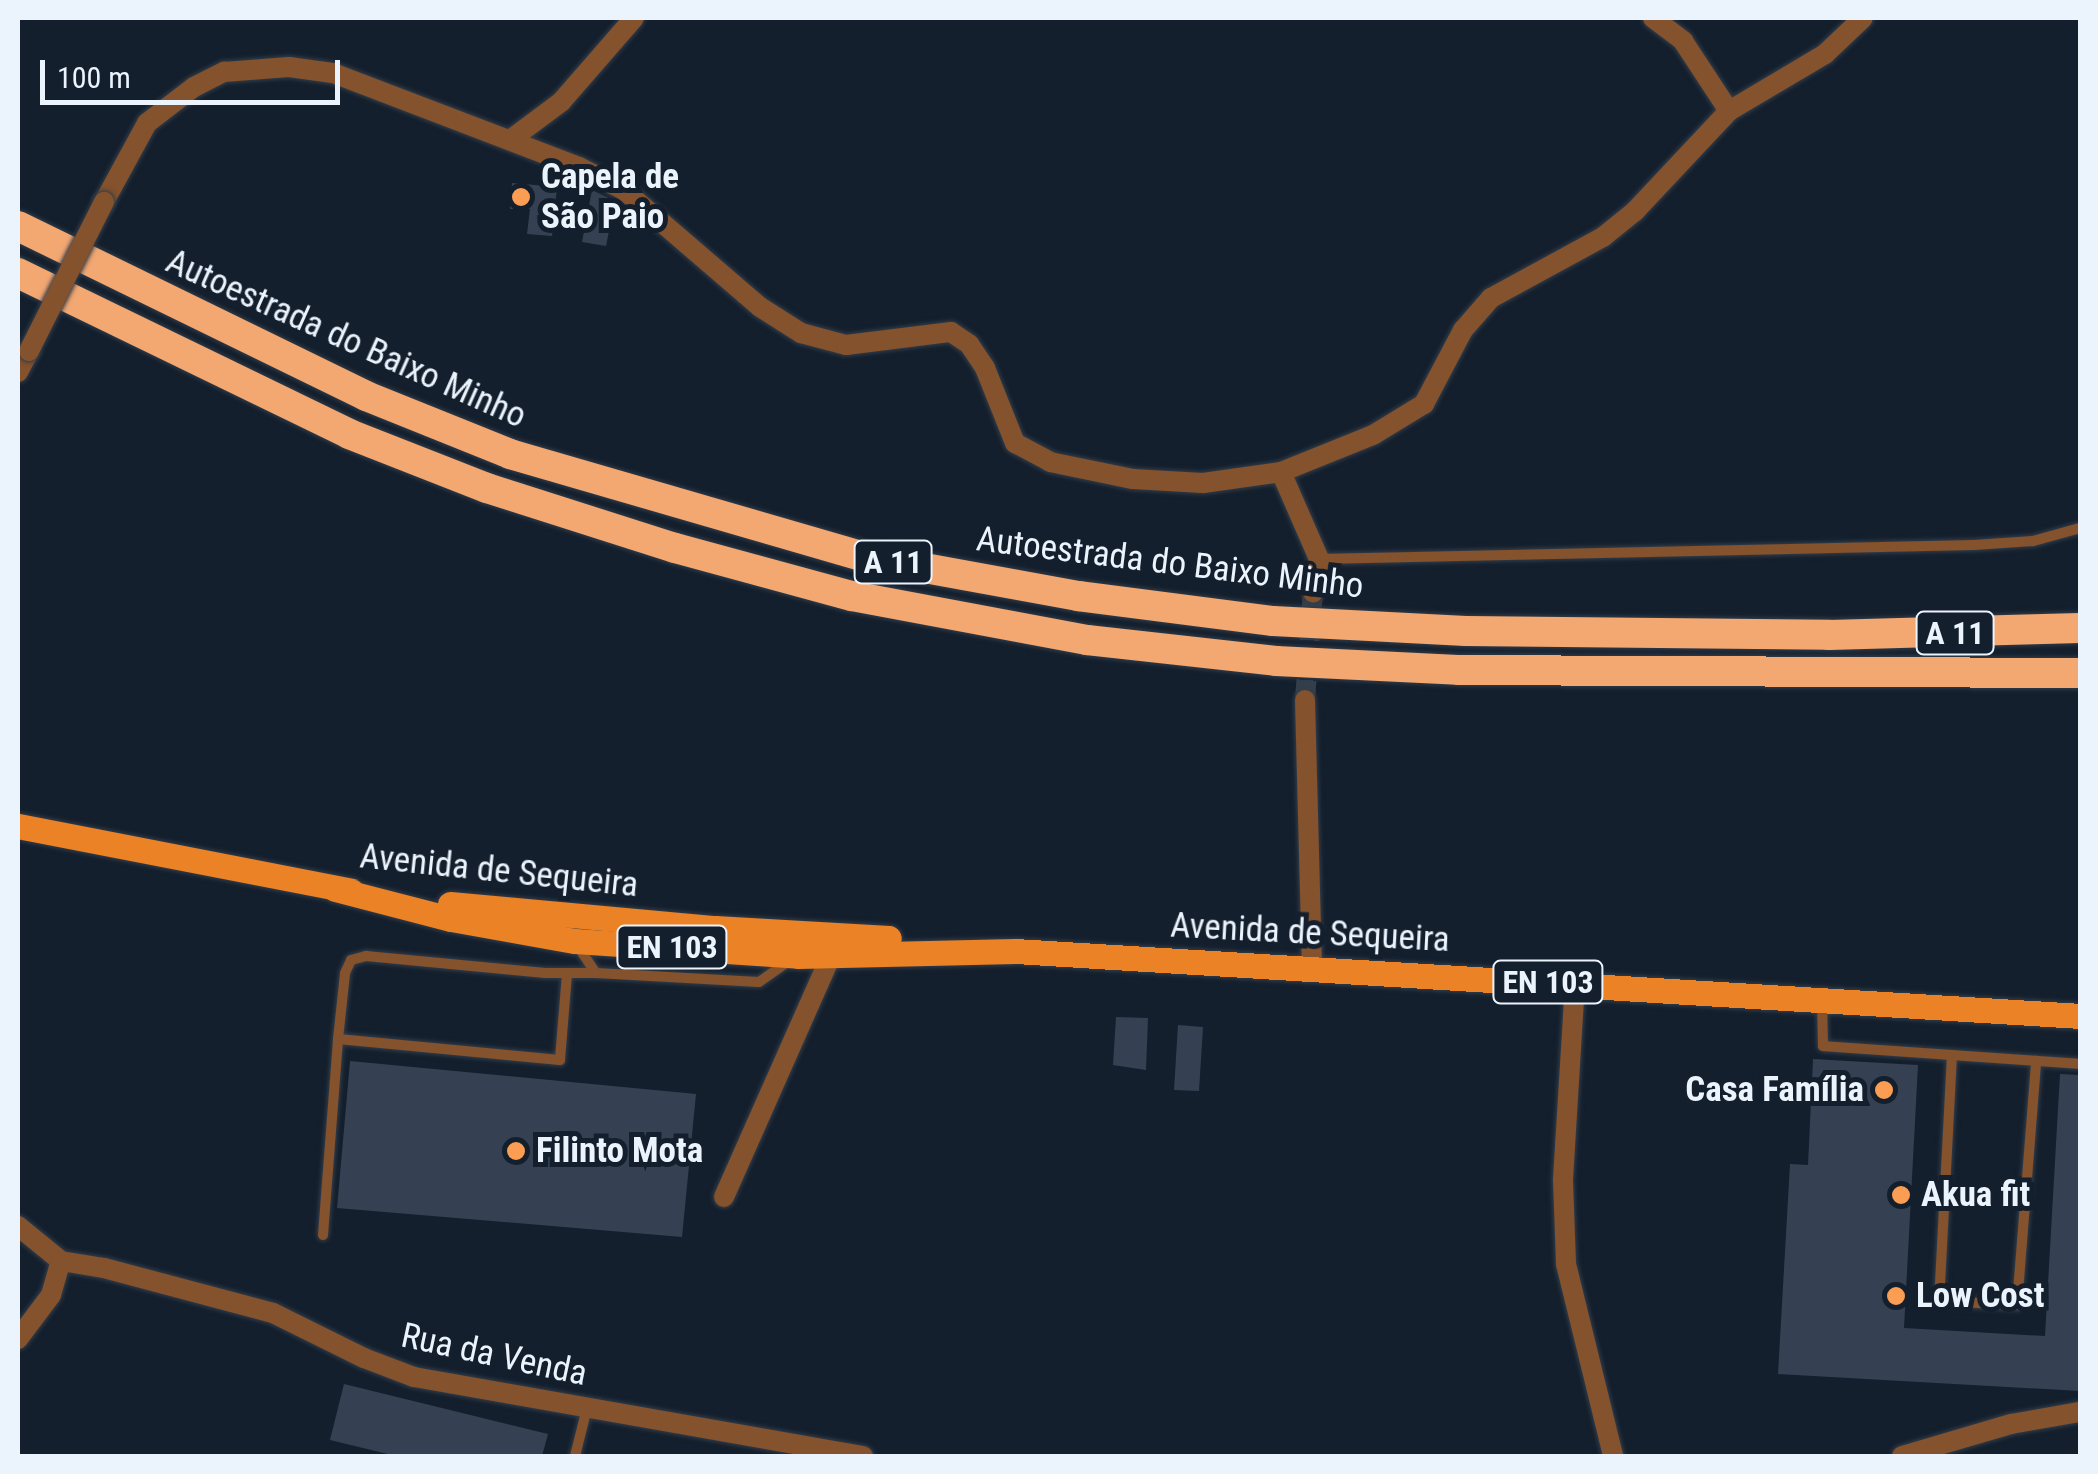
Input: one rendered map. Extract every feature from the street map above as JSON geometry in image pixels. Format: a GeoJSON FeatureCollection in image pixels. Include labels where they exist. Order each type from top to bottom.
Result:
{"type":"FeatureCollection","features":[{"type":"Feature","properties":{"kind":"highway","name":"Autoestrada do Baixo Minho"},"geometry":{"type":"LineString","coordinates":[[18,226],[366,396],[510,454],[864,557],[1078,596],[1292,622],[1466,631],[1810,634],[2080,628]]}},
{"type":"Feature","properties":{"kind":"highway","name":"A 11"},"geometry":{"type":"LineString","coordinates":[[18,273],[349,434],[487,488],[674,548],[852,596],[1087,640],[1276,661],[1458,670],[2080,674]]}},
{"type":"Feature","properties":{"kind":"main road","name":"Avenida de Sequeira"},"geometry":{"type":"LineString","coordinates":[[18,826],[335,889],[434,916],[575,941],[767,964],[798,956],[1014,951],[1575,982],[2080,1016]]}},
{"type":"Feature","properties":{"kind":"main road","name":"Avenida de Sequeira"},"geometry":{"type":"LineString","coordinates":[[335,889],[673,925],[948,941],[1014,951]]}},
{"type":"Feature","properties":{"kind":"street"},"geometry":{"type":"LineString","coordinates":[[510,140],[561,102],[634,18]]}},
{"type":"Feature","properties":{"kind":"street"},"geometry":{"type":"LineString","coordinates":[[1654,18],[1683,41],[1729,111]]}},
{"type":"Feature","properties":{"kind":"street"},"geometry":{"type":"LineString","coordinates":[[18,372],[148,122],[194,87],[224,72],[290,68],[333,73],[510,140],[624,190],[760,306],[801,333],[846,345],[951,332],[969,344],[985,368],[1015,442],[1050,462],[1133,479],[1204,484],[1281,472],[1372,435],[1424,404],[1463,330],[1491,298],[1603,237],[1647,199],[1729,111],[1825,54],[1864,18]]}},
{"type":"Feature","properties":{"kind":"street"},"geometry":{"type":"LineString","coordinates":[[1281,472],[1319,559],[1313,592]]}},
{"type":"Feature","properties":{"kind":"street"},"geometry":{"type":"LineString","coordinates":[[1305,700],[1312,968]]}},
{"type":"Feature","properties":{"kind":"street"},"geometry":{"type":"LineString","coordinates":[[724,1197],[831,955]]}},
{"type":"Feature","properties":{"kind":"street"},"geometry":{"type":"LineString","coordinates":[[1575,982],[1563,1180],[1566,1264],[1614,1456]]}},
{"type":"Feature","properties":{"kind":"street"},"geometry":{"type":"LineString","coordinates":[[18,1226],[61,1262],[52,1296],[18,1339]]}},
{"type":"Feature","properties":{"kind":"street","name":"Rua da Venda"},"geometry":{"type":"LineString","coordinates":[[61,1262],[104,1268],[273,1313],[364,1358],[414,1377],[864,1456]]}},
{"type":"Feature","properties":{"kind":"street"},"geometry":{"type":"LineString","coordinates":[[1902,1456],[2011,1424],[2080,1412]]}},
{"type":"Feature","properties":{"kind":"lane"},"geometry":{"type":"LineString","coordinates":[[1319,559],[1974,545],[2033,541],[2080,528]]}},
{"type":"Feature","properties":{"kind":"lane"},"geometry":{"type":"LineString","coordinates":[[596,974],[575,941],[598,930],[634,931],[673,925]]}},
{"type":"Feature","properties":{"kind":"lane"},"geometry":{"type":"LineString","coordinates":[[323,1235],[338,1039],[345,973],[351,960],[366,956],[568,974],[759,982],[767,964],[743,938],[715,928]]}},
{"type":"Feature","properties":{"kind":"lane"},"geometry":{"type":"LineString","coordinates":[[338,1039],[560,1060],[568,974]]}},
{"type":"Feature","properties":{"kind":"lane"},"geometry":{"type":"LineString","coordinates":[[1822,1000],[1823,1046],[2080,1064]]}},
{"type":"Feature","properties":{"kind":"lane"},"geometry":{"type":"LineString","coordinates":[[1952,1056],[1939,1301],[2017,1305],[2036,1062]]}},
{"type":"Feature","properties":{"kind":"lane"},"geometry":{"type":"LineString","coordinates":[[575,1456],[587,1408]]}},
{"type":"Feature","properties":{"kind":"building"},"geometry":{"type":"Polygon","coordinates":[[[512,183],[557,187],[552,236],[527,234],[530,209],[510,209],[512,183]]]}},
{"type":"Feature","properties":{"kind":"building"},"geometry":{"type":"Polygon","coordinates":[[[592,190],[615,201],[606,246],[582,242],[592,190]]]}},
{"type":"Feature","properties":{"kind":"building"},"geometry":{"type":"Polygon","coordinates":[[[1116,1017],[1148,1018],[1146,1070],[1113,1065],[1116,1017]]]}},
{"type":"Feature","properties":{"kind":"building"},"geometry":{"type":"Polygon","coordinates":[[[1178,1025],[1203,1027],[1199,1091],[1174,1090],[1178,1025]]]}},
{"type":"Feature","properties":{"kind":"building"},"geometry":{"type":"Polygon","coordinates":[[[1813,1059],[1918,1065],[1904,1328],[2045,1336],[2060,1074],[2080,1075],[2080,1391],[1778,1374],[1790,1164],[1808,1165],[1813,1059]]]}},
{"type":"Feature","properties":{"kind":"building","name":"Filinto Mota"},"geometry":{"type":"Polygon","coordinates":[[[350,1061],[696,1094],[682,1237],[337,1208],[350,1061]]]}},
{"type":"Feature","properties":{"kind":"building"},"geometry":{"type":"Polygon","coordinates":[[[344,1384],[548,1434],[542,1456],[396,1456],[330,1440],[344,1384]]]}},
{"type":"Feature","properties":{"kind":"tunnel"},"geometry":{"type":"LineString","coordinates":[[1305,700],[1313,592]]}},
{"type":"Feature","properties":{"kind":"place","name":"Capela de São Paio"},"geometry":{"type":"Point","coordinates":[521,197]}},
{"type":"Feature","properties":{"kind":"place","name":"Casa Família"},"geometry":{"type":"Point","coordinates":[1884,1090]}},
{"type":"Feature","properties":{"kind":"place","name":"Filinto Mota"},"geometry":{"type":"Point","coordinates":[516,1151]}},
{"type":"Feature","properties":{"kind":"place","name":"Akua fit"},"geometry":{"type":"Point","coordinates":[1901,1195]}},
{"type":"Feature","properties":{"kind":"place","name":"Low Cost"},"geometry":{"type":"Point","coordinates":[1896,1296]}}]}
